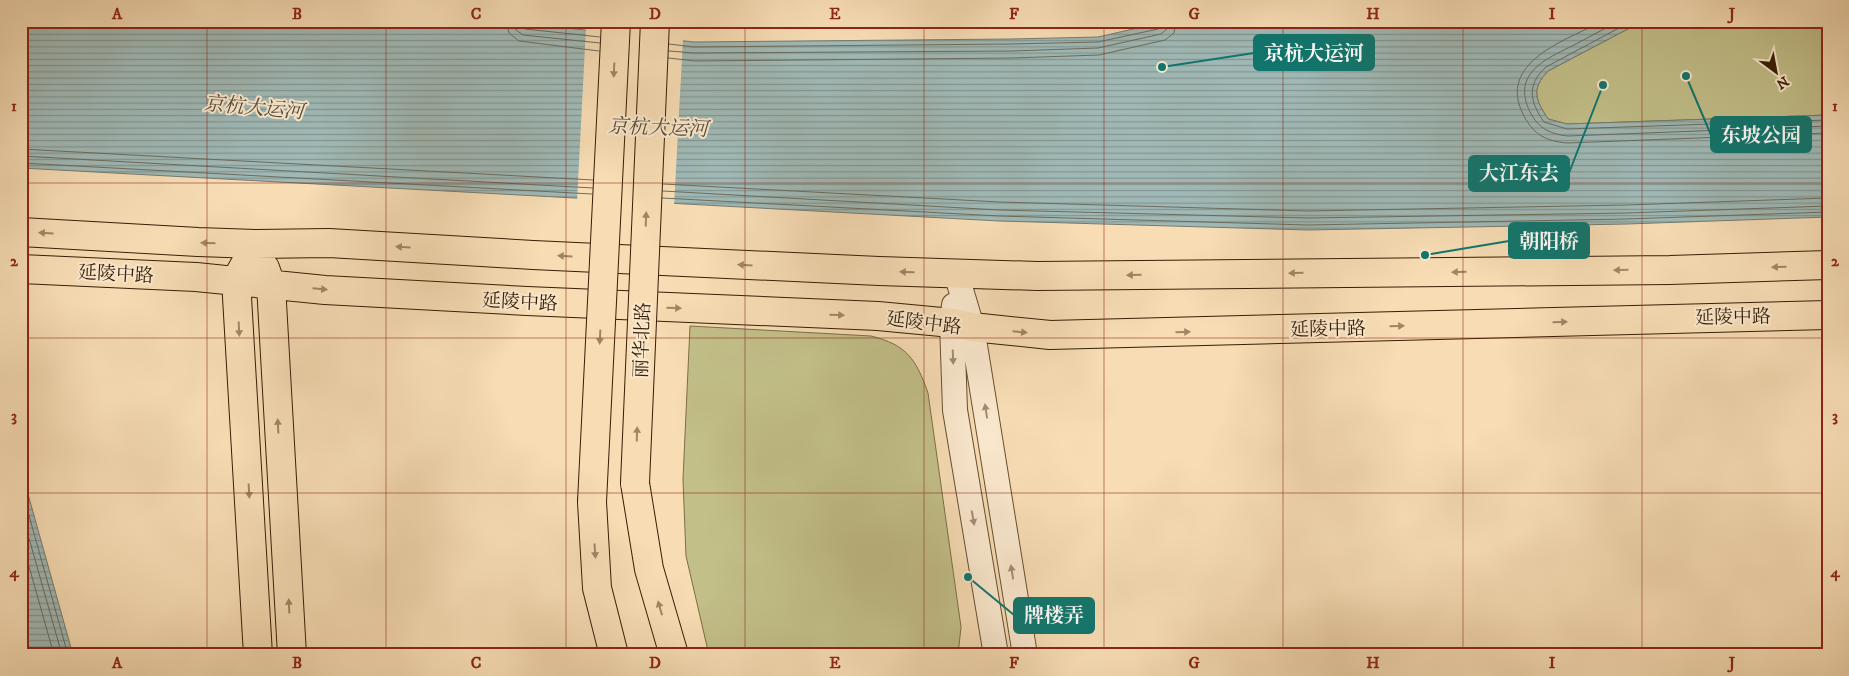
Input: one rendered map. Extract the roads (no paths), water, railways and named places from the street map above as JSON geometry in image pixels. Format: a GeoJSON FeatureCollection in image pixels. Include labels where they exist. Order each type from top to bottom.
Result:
{"type":"FeatureCollection","features":[{"type":"Feature","properties":{"kind":"main road"},"geometry":{"type":"LineString","coordinates":[[614,655],[597,588],[592,502],[616,21]]}},
{"type":"Feature","properties":{"kind":"main road","name":"丽华北路"},"geometry":{"type":"LineString","coordinates":[[655,21],[635,483],[649,569],[674,655]]}},
{"type":"Feature","properties":{"kind":"main road","name":"延陵中路"},"geometry":{"type":"LineString","coordinates":[[21,232],[257,244],[329,243],[553,256],[956,274],[1086,276],[1670,270],[1828,265]]}},
{"type":"Feature","properties":{"kind":"main road"},"geometry":{"type":"LineString","coordinates":[[257,244],[236,280],[258,655]]}},
{"type":"Feature","properties":{"kind":"main road"},"geometry":{"type":"LineString","coordinates":[[257,244],[271,285],[292,655]]}},
{"type":"Feature","properties":{"kind":"main road","name":"延陵中路"},"geometry":{"type":"LineString","coordinates":[[21,269],[236,280],[271,285],[518,301],[878,316],[1050,335],[1828,315]]}},
{"type":"Feature","properties":{"kind":"street"},"geometry":{"type":"LineString","coordinates":[[956,274],[962,325],[1025,655]]}},
{"type":"Feature","properties":{"kind":"street"},"geometry":{"type":"LineString","coordinates":[[962,325],[955,410],[996,655]]}},
{"type":"Feature","properties":{"kind":"water"},"geometry":{"type":"Polygon","coordinates":[[[21,21],[503,21],[694,42],[1098,37],[1168,21],[1643,21],[1548,71],[1539,83],[1537,94],[1540,106],[1548,119],[1567,124],[1828,115],[1828,217],[1627,224],[1308,230],[999,221],[21,168],[21,21]]]}},
{"type":"Feature","properties":{"kind":"water"},"geometry":{"type":"Polygon","coordinates":[[[21,469],[73,655],[21,655],[21,469]]]}},
{"type":"Feature","properties":{"kind":"place","name":"京杭大运河"},"geometry":{"type":"Point","coordinates":[1162,67]}},
{"type":"Feature","properties":{"kind":"place","name":"东坡公园"},"geometry":{"type":"Point","coordinates":[1686,76]}},
{"type":"Feature","properties":{"kind":"place","name":"大江东去"},"geometry":{"type":"Point","coordinates":[1603,85]}},
{"type":"Feature","properties":{"kind":"place","name":"朝阳桥"},"geometry":{"type":"Point","coordinates":[1425,255]}},
{"type":"Feature","properties":{"kind":"place","name":"牌楼弄"},"geometry":{"type":"Point","coordinates":[968,577]}}]}
